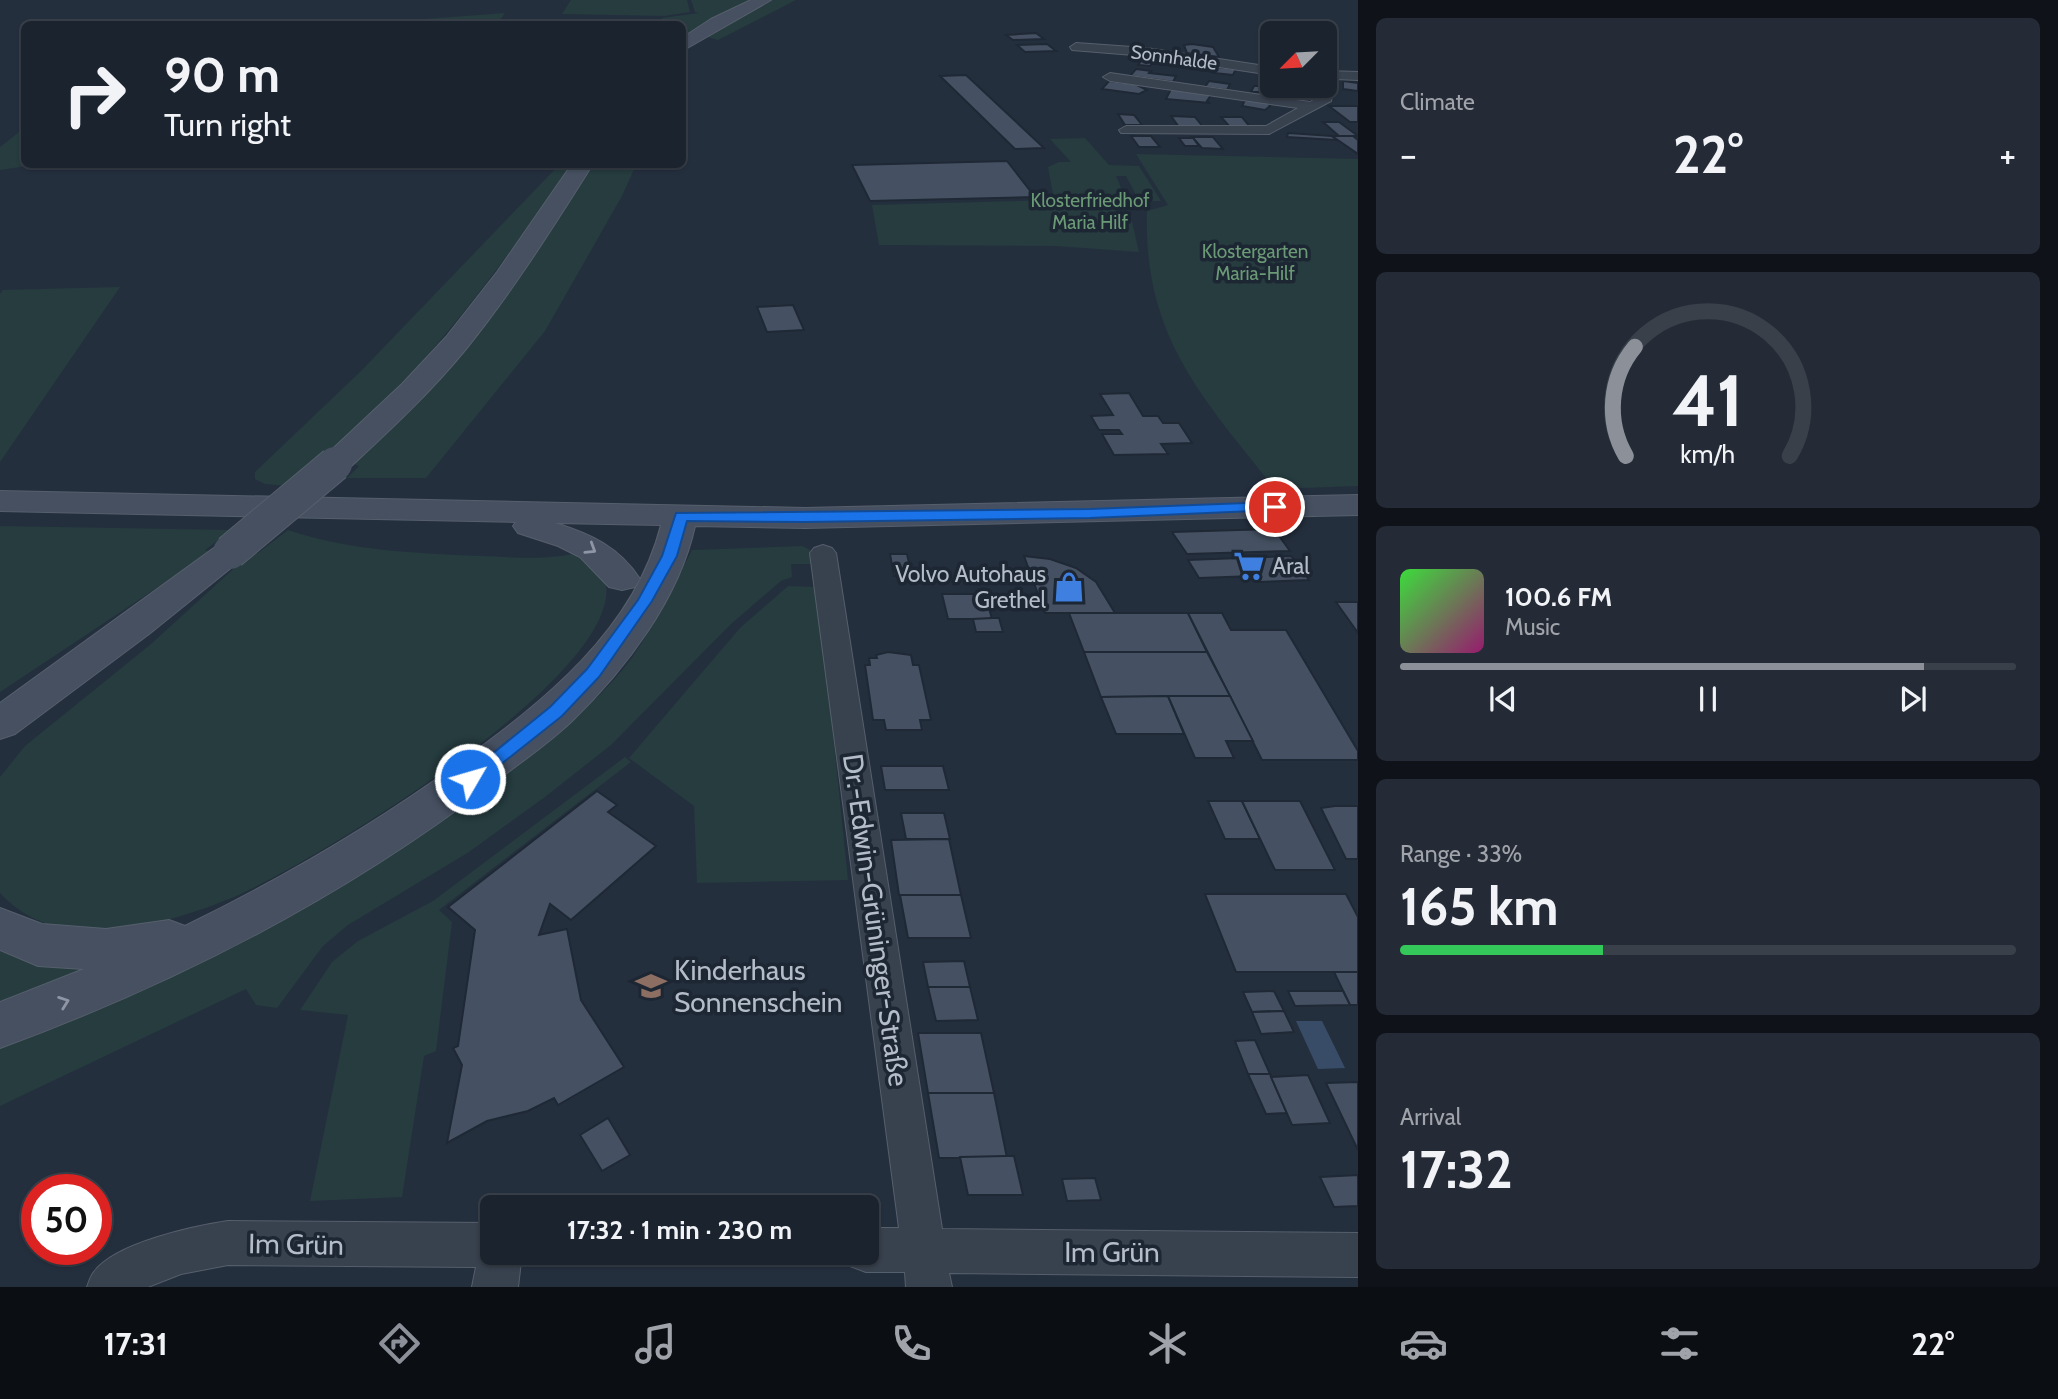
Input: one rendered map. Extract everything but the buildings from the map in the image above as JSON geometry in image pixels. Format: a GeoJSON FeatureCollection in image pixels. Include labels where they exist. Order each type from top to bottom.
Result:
{"type":"FeatureCollection","features":[{"type":"Feature","properties":{"kind":"main road"},"geometry":{"type":"LineString","coordinates":[[686,43],[717,22],[762,0]]}},
{"type":"Feature","properties":{"kind":"main road"},"geometry":{"type":"LineString","coordinates":[[0,752],[16,713],[230,552],[335,464],[414,390],[497,290],[580,168]]}},
{"type":"Feature","properties":{"kind":"main road"},"geometry":{"type":"LineString","coordinates":[[0,501],[638,517],[805,518],[1358,505]]}},
{"type":"Feature","properties":{"kind":"main road"},"geometry":{"type":"LineString","coordinates":[[481,511],[585,544],[609,561],[622,579]]}},
{"type":"Feature","properties":{"kind":"main road"},"geometry":{"type":"LineString","coordinates":[[0,1024],[82,995],[210,936],[323,876],[448,796],[556,711],[593,673],[622,633],[670,556],[681,516]]}},
{"type":"Feature","properties":{"kind":"main road"},"geometry":{"type":"LineString","coordinates":[[622,633],[622,579],[635,540],[638,517]]}},
{"type":"Feature","properties":{"kind":"main road"},"geometry":{"type":"LineString","coordinates":[[0,928],[38,945],[106,950],[210,936]]}},
{"type":"Feature","properties":{"kind":"street","name":"Sonnhalde"},"geometry":{"type":"LineString","coordinates":[[1076,47],[1146,52],[1260,69]]}},
{"type":"Feature","properties":{"kind":"street"},"geometry":{"type":"LineString","coordinates":[[1337,75],[1358,76]]}},
{"type":"Feature","properties":{"kind":"street"},"geometry":{"type":"LineString","coordinates":[[1110,77],[1312,106]]}},
{"type":"Feature","properties":{"kind":"street"},"geometry":{"type":"LineString","coordinates":[[1126,130],[1269,130],[1326,98]]}},
{"type":"Feature","properties":{"kind":"street","name":"Dr.-Edwin-Grüninger-Straße"},"geometry":{"type":"LineString","coordinates":[[824,552],[927,1269]]}},
{"type":"Feature","properties":{"kind":"street","name":"Im Grün"},"geometry":{"type":"LineString","coordinates":[[110,1287],[152,1260],[188,1248],[228,1243],[480,1245]]}},
{"type":"Feature","properties":{"kind":"street","name":"Im Grün"},"geometry":{"type":"LineString","coordinates":[[879,1254],[927,1269],[1358,1255]]}},
{"type":"Feature","properties":{"kind":"street"},"geometry":{"type":"LineString","coordinates":[[495,1287],[498,1265]]}},
{"type":"Feature","properties":{"kind":"green space"},"geometry":{"type":"Polygon","coordinates":[[[571,0],[687,0],[690,12],[664,16],[562,14],[571,0]]]}},
{"type":"Feature","properties":{"kind":"green space"},"geometry":{"type":"Polygon","coordinates":[[[691,0],[753,0],[686,37],[686,21],[662,21],[662,18],[699,13],[695,12],[691,0]]]}},
{"type":"Feature","properties":{"kind":"green space"},"geometry":{"type":"Polygon","coordinates":[[[771,0],[796,0],[718,40],[704,36],[771,0]]]}},
{"type":"Feature","properties":{"kind":"green space"},"geometry":{"type":"Polygon","coordinates":[[[505,13],[499,21],[398,21],[505,13]]]}},
{"type":"Feature","properties":{"kind":"green space"},"geometry":{"type":"Polygon","coordinates":[[[21,128],[21,167],[0,170],[0,147],[21,128]]]}},
{"type":"Feature","properties":{"kind":"green space","name":"Klosterfriedhof Maria Hilf"},"geometry":{"type":"Polygon","coordinates":[[[1085,138],[1109,165],[1139,166],[1161,201],[1139,201],[1126,176],[1116,176],[1128,204],[1139,252],[1056,246],[879,245],[872,205],[1054,200],[1048,167],[1059,162],[1071,162],[1050,139],[1085,138]]]}},
{"type":"Feature","properties":{"kind":"green space","name":"Klostergarten Maria-Hilf"},"geometry":{"type":"Polygon","coordinates":[[[1136,154],[1358,159],[1358,486],[1275,489],[1201,394],[1166,330],[1155,294],[1148,255],[1147,211],[1168,205],[1136,154]]]}},
{"type":"Feature","properties":{"kind":"green space"},"geometry":{"type":"Polygon","coordinates":[[[556,168],[569,168],[476,296],[408,377],[371,415],[288,486],[265,484],[255,479],[255,472],[361,371],[556,168]]]}},
{"type":"Feature","properties":{"kind":"green space"},"geometry":{"type":"Polygon","coordinates":[[[592,168],[635,168],[622,196],[545,331],[426,478],[347,478],[359,466],[354,464],[422,399],[453,362],[536,251],[592,168]]]}},
{"type":"Feature","properties":{"kind":"green space"},"geometry":{"type":"Polygon","coordinates":[[[120,287],[0,462],[0,294],[3,290],[120,287]]]}},
{"type":"Feature","properties":{"kind":"green space"},"geometry":{"type":"Polygon","coordinates":[[[0,526],[232,530],[205,550],[211,552],[0,692],[0,526]]]}},
{"type":"Feature","properties":{"kind":"green space"},"geometry":{"type":"Polygon","coordinates":[[[288,530],[359,547],[407,552],[531,558],[581,552],[605,580],[597,624],[564,669],[513,717],[452,765],[323,850],[268,880],[194,912],[117,930],[68,930],[36,920],[17,908],[0,893],[0,777],[25,746],[151,644],[252,552],[258,553],[288,530]]]}},
{"type":"Feature","properties":{"kind":"green space"},"geometry":{"type":"Polygon","coordinates":[[[802,546],[810,550],[811,564],[791,564],[792,577],[781,581],[731,624],[611,745],[469,852],[348,925],[323,946],[277,1008],[256,1005],[246,989],[0,1106],[0,1041],[537,750],[599,696],[621,672],[656,619],[692,550],[802,546]]]}},
{"type":"Feature","properties":{"kind":"green space"},"geometry":{"type":"Polygon","coordinates":[[[788,586],[818,587],[848,880],[697,883],[694,806],[629,758],[740,628],[788,586]]]}},
{"type":"Feature","properties":{"kind":"green space"},"geometry":{"type":"Polygon","coordinates":[[[625,757],[631,762],[439,910],[452,922],[436,1051],[424,1056],[402,1197],[310,1201],[348,1015],[300,1010],[332,962],[358,941],[433,901],[625,757]]]}},
{"type":"Feature","properties":{"kind":"green space"},"geometry":{"type":"Polygon","coordinates":[[[0,949],[97,968],[0,1002],[0,949]]]}},
{"type":"Feature","properties":{"kind":"water"},"geometry":{"type":"Polygon","coordinates":[[[1296,1021],[1322,1021],[1345,1068],[1318,1069],[1296,1021]]]}},
{"type":"Feature","properties":{"kind":"place","name":"Aral"},"geometry":{"type":"Point","coordinates":[1249,566]}},
{"type":"Feature","properties":{"kind":"place","name":"Volvo Autohaus Grethel"},"geometry":{"type":"Point","coordinates":[1069,587]}},
{"type":"Feature","properties":{"kind":"place","name":"Kinderhaus Sonnenschein"},"geometry":{"type":"Point","coordinates":[651,986]}},
{"type":"Feature","properties":{"kind":"route"},"geometry":{"type":"LineString","coordinates":[[470,779],[556,711],[593,673],[645,601],[670,556],[681,516],[805,518],[1275,507]]}}]}
